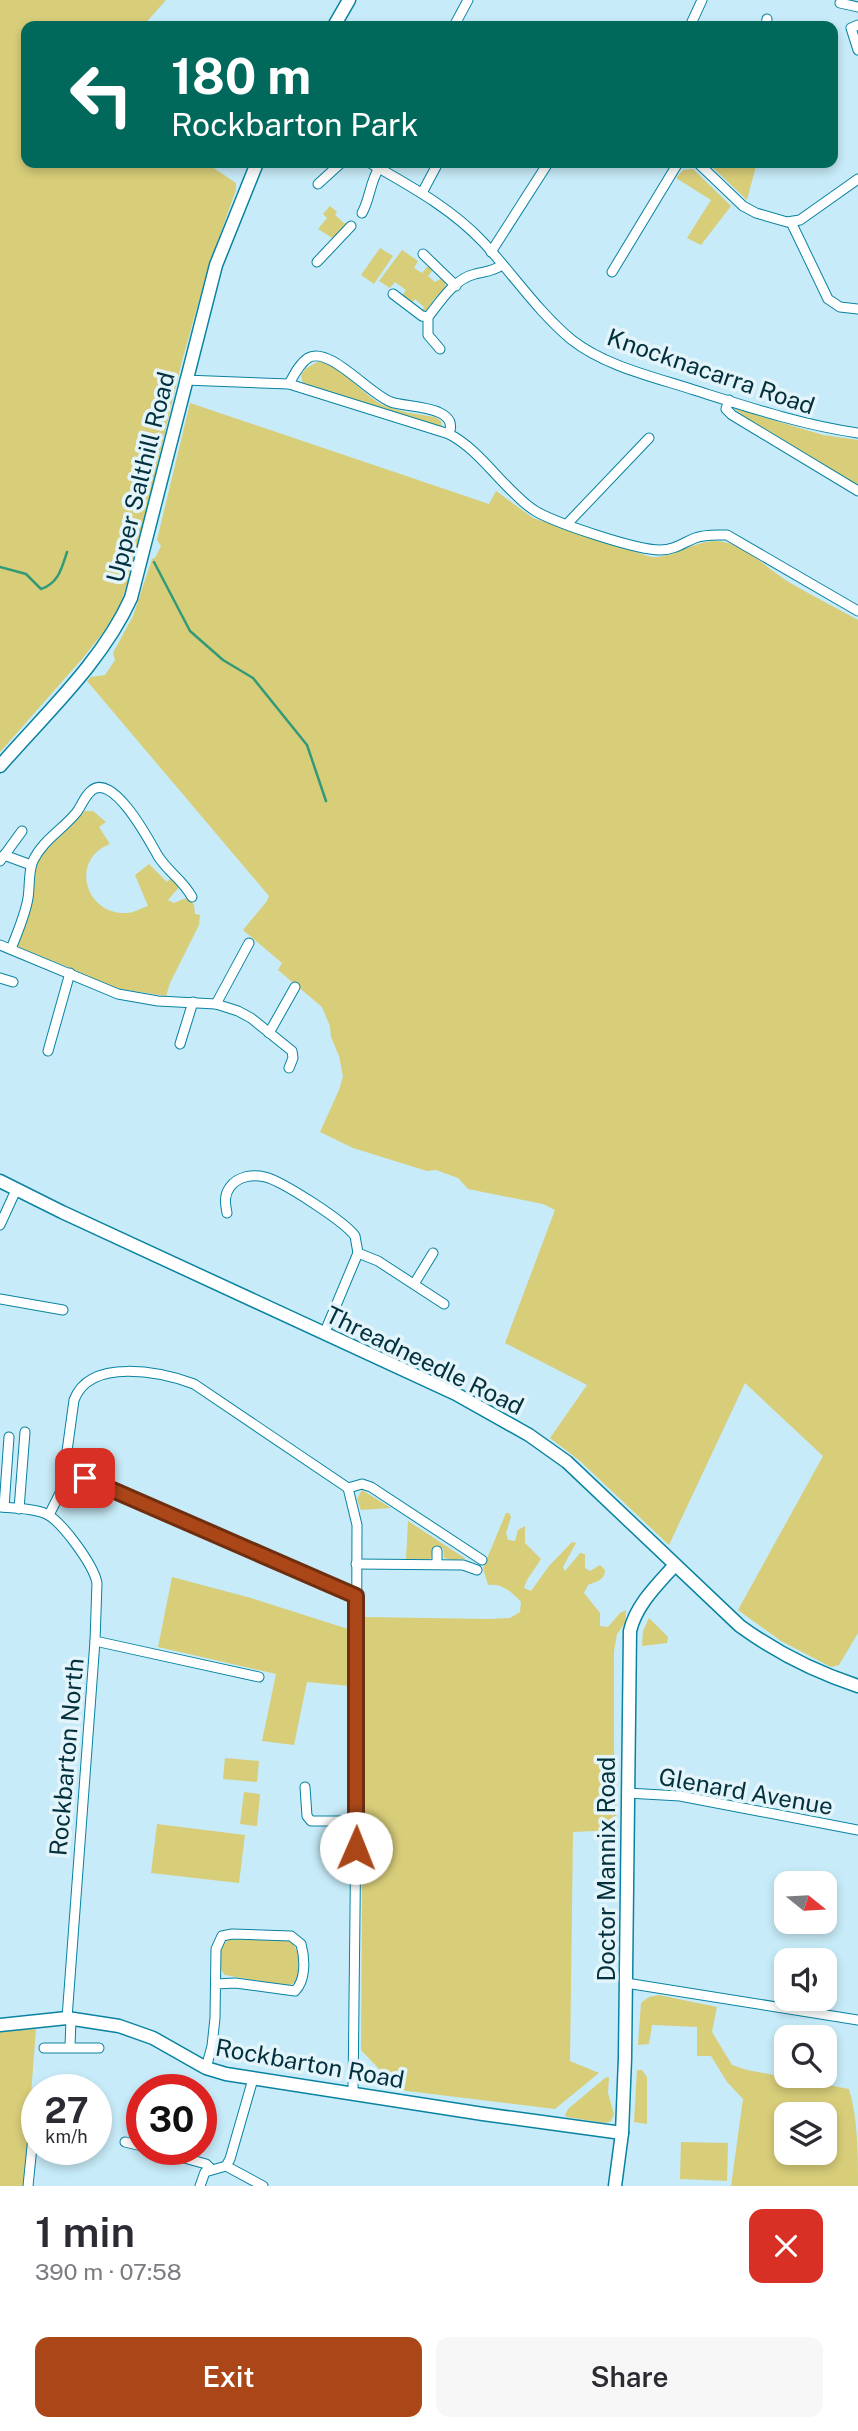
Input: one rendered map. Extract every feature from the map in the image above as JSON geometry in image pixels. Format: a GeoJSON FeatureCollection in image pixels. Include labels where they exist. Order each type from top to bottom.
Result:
{"type":"FeatureCollection","features":[{"type":"Feature","properties":{"kind":"main road"},"geometry":{"type":"LineString","coordinates":[[337,21],[349,0]]}},
{"type":"Feature","properties":{"kind":"main road","name":"Upper Salthill Road"},"geometry":{"type":"LineString","coordinates":[[0,766],[99,652],[122,618],[138,576],[216,265],[255,168]]}},
{"type":"Feature","properties":{"kind":"main road","name":"Threadneedle Road"},"geometry":{"type":"LineString","coordinates":[[0,1181],[456,1394],[529,1435],[567,1462],[674,1566],[762,1642],[804,1666],[858,1686]]}},
{"type":"Feature","properties":{"kind":"main road","name":"Doctor Mannix Road"},"geometry":{"type":"LineString","coordinates":[[615,2186],[622,2133],[630,1631],[637,1613],[674,1566]]}},
{"type":"Feature","properties":{"kind":"main road","name":"Rockbarton Road"},"geometry":{"type":"LineString","coordinates":[[0,2025],[69,2018],[137,2031],[206,2068],[253,2079],[622,2133]]}},
{"type":"Feature","properties":{"kind":"street"},"geometry":{"type":"LineString","coordinates":[[457,21],[468,0]]}},
{"type":"Feature","properties":{"kind":"street"},"geometry":{"type":"LineString","coordinates":[[692,21],[702,0]]}},
{"type":"Feature","properties":{"kind":"street"},"geometry":{"type":"LineString","coordinates":[[840,3],[858,7]]}},
{"type":"Feature","properties":{"kind":"street"},"geometry":{"type":"LineString","coordinates":[[858,25],[851,27],[858,50]]}},
{"type":"Feature","properties":{"kind":"street"},"geometry":{"type":"LineString","coordinates":[[318,184],[336,168]]}},
{"type":"Feature","properties":{"kind":"street"},"geometry":{"type":"LineString","coordinates":[[362,213],[367,204],[374,168]]}},
{"type":"Feature","properties":{"kind":"street","name":"Knocknacarra Road"},"geometry":{"type":"LineString","coordinates":[[380,168],[422,193],[462,222],[578,344],[631,369],[820,428],[858,433]]}},
{"type":"Feature","properties":{"kind":"street"},"geometry":{"type":"LineString","coordinates":[[422,193],[435,168]]}},
{"type":"Feature","properties":{"kind":"street"},"geometry":{"type":"LineString","coordinates":[[491,252],[545,168]]}},
{"type":"Feature","properties":{"kind":"street"},"geometry":{"type":"LineString","coordinates":[[612,272],[675,168]]}},
{"type":"Feature","properties":{"kind":"street"},"geometry":{"type":"LineString","coordinates":[[703,168],[743,206],[775,219],[791,222],[807,215],[858,179]]}},
{"type":"Feature","properties":{"kind":"street"},"geometry":{"type":"LineString","coordinates":[[791,222],[828,299],[840,307],[858,309]]}},
{"type":"Feature","properties":{"kind":"street"},"geometry":{"type":"LineString","coordinates":[[317,262],[351,226]]}},
{"type":"Feature","properties":{"kind":"street"},"geometry":{"type":"LineString","coordinates":[[423,254],[456,286]]}},
{"type":"Feature","properties":{"kind":"street"},"geometry":{"type":"LineString","coordinates":[[440,349],[428,335],[428,317],[439,300],[475,274],[492,271],[502,265]]}},
{"type":"Feature","properties":{"kind":"street"},"geometry":{"type":"LineString","coordinates":[[393,294],[422,316],[428,317]]}},
{"type":"Feature","properties":{"kind":"street"},"geometry":{"type":"LineString","coordinates":[[289,384],[305,360],[313,356],[326,357],[389,401],[443,414],[450,422],[449,434]]}},
{"type":"Feature","properties":{"kind":"street"},"geometry":{"type":"LineString","coordinates":[[185,380],[289,384],[449,434],[463,441],[496,477],[535,511],[639,548],[674,548],[699,537],[727,535],[858,611]]}},
{"type":"Feature","properties":{"kind":"street"},"geometry":{"type":"LineString","coordinates":[[729,400],[726,408],[732,415],[858,491]]}},
{"type":"Feature","properties":{"kind":"street"},"geometry":{"type":"LineString","coordinates":[[567,524],[649,438]]}},
{"type":"Feature","properties":{"kind":"street"},"geometry":{"type":"LineString","coordinates":[[10,949],[26,910],[31,865],[48,839],[76,813],[91,790],[102,788],[114,794],[144,830],[162,862],[185,884],[192,897]]}},
{"type":"Feature","properties":{"kind":"street"},"geometry":{"type":"LineString","coordinates":[[22,831],[2,858],[31,865]]}},
{"type":"Feature","properties":{"kind":"street"},"geometry":{"type":"LineString","coordinates":[[216,1004],[249,943]]}},
{"type":"Feature","properties":{"kind":"street"},"geometry":{"type":"LineString","coordinates":[[0,945],[127,997],[216,1004],[244,1014],[293,1054],[289,1068]]}},
{"type":"Feature","properties":{"kind":"street"},"geometry":{"type":"LineString","coordinates":[[48,1051],[70,973]]}},
{"type":"Feature","properties":{"kind":"street"},"geometry":{"type":"LineString","coordinates":[[0,978],[13,982]]}},
{"type":"Feature","properties":{"kind":"street"},"geometry":{"type":"LineString","coordinates":[[269,1032],[295,987]]}},
{"type":"Feature","properties":{"kind":"street"},"geometry":{"type":"LineString","coordinates":[[180,1044],[192,1002]]}},
{"type":"Feature","properties":{"kind":"street"},"geometry":{"type":"LineString","coordinates":[[227,1213],[225,1198],[232,1184],[247,1177],[268,1178],[349,1228],[355,1236],[358,1253],[324,1334]]}},
{"type":"Feature","properties":{"kind":"street"},"geometry":{"type":"LineString","coordinates":[[0,1225],[16,1189]]}},
{"type":"Feature","properties":{"kind":"street"},"geometry":{"type":"LineString","coordinates":[[358,1253],[372,1258],[444,1304]]}},
{"type":"Feature","properties":{"kind":"street"},"geometry":{"type":"LineString","coordinates":[[414,1284],[433,1253]]}},
{"type":"Feature","properties":{"kind":"street"},"geometry":{"type":"LineString","coordinates":[[0,1299],[63,1310]]}},
{"type":"Feature","properties":{"kind":"street"},"geometry":{"type":"LineString","coordinates":[[9,1437],[2,1507],[48,1515],[60,1493],[77,1390],[94,1377],[143,1372],[187,1381],[206,1390],[348,1488],[356,1515],[357,1613],[353,2093]]}},
{"type":"Feature","properties":{"kind":"street"},"geometry":{"type":"LineString","coordinates":[[19,1509],[25,1432]]}},
{"type":"Feature","properties":{"kind":"street"},"geometry":{"type":"LineString","coordinates":[[64,1473],[85,1478],[356,1596]]}},
{"type":"Feature","properties":{"kind":"street"},"geometry":{"type":"LineString","coordinates":[[348,1488],[362,1484],[371,1487],[482,1560]]}},
{"type":"Feature","properties":{"kind":"street","name":"Rockbarton North"},"geometry":{"type":"LineString","coordinates":[[48,1515],[62,1528],[95,1573],[95,1641],[69,2018],[70,2047]]}},
{"type":"Feature","properties":{"kind":"street"},"geometry":{"type":"LineString","coordinates":[[437,1551],[437,1564]]}},
{"type":"Feature","properties":{"kind":"street"},"geometry":{"type":"LineString","coordinates":[[356,1564],[463,1565],[477,1570]]}},
{"type":"Feature","properties":{"kind":"street"},"geometry":{"type":"LineString","coordinates":[[95,1641],[258,1677]]}},
{"type":"Feature","properties":{"kind":"street"},"geometry":{"type":"LineString","coordinates":[[305,1787],[307,1816],[311,1821],[356,1821]]}},
{"type":"Feature","properties":{"kind":"street","name":"Glenard Avenue"},"geometry":{"type":"LineString","coordinates":[[627,1793],[680,1796],[858,1830]]}},
{"type":"Feature","properties":{"kind":"street"},"geometry":{"type":"LineString","coordinates":[[206,2068],[214,2036],[217,1945],[222,1936],[291,1936],[301,1944],[302,1975],[295,1991],[235,1983],[216,1984]]}},
{"type":"Feature","properties":{"kind":"street"},"geometry":{"type":"LineString","coordinates":[[626,1983],[858,2020]]}},
{"type":"Feature","properties":{"kind":"street"},"geometry":{"type":"LineString","coordinates":[[44,2048],[100,2048]]}},
{"type":"Feature","properties":{"kind":"street"},"geometry":{"type":"LineString","coordinates":[[226,2166],[253,2079]]}},
{"type":"Feature","properties":{"kind":"street"},"geometry":{"type":"LineString","coordinates":[[28,2186],[30,2165]]}},
{"type":"Feature","properties":{"kind":"street"},"geometry":{"type":"LineString","coordinates":[[206,2165],[211,2169]]}},
{"type":"Feature","properties":{"kind":"street"},"geometry":{"type":"LineString","coordinates":[[200,2186],[205,2172],[226,2166],[263,2186]]}},
{"type":"Feature","properties":{"kind":"shaded area"},"geometry":{"type":"Polygon","coordinates":[[[0,0],[166,0],[147,21],[21,21],[21,168],[214,168],[236,183],[236,190],[209,265],[182,361],[134,562],[121,603],[105,630],[82,659],[0,752],[0,0]]]}},
{"type":"Feature","properties":{"kind":"shaded area"},"geometry":{"type":"Polygon","coordinates":[[[713,168],[755,168],[747,200],[713,168]]]}},
{"type":"Feature","properties":{"kind":"shaded area"},"geometry":{"type":"Polygon","coordinates":[[[693,169],[731,206],[701,245],[687,238],[711,200],[676,178],[683,170],[693,169]]]}},
{"type":"Feature","properties":{"kind":"shaded area"},"geometry":{"type":"Polygon","coordinates":[[[330,206],[337,212],[335,215],[348,223],[334,239],[318,229],[327,218],[323,214],[330,206]]]}},
{"type":"Feature","properties":{"kind":"shaded area"},"geometry":{"type":"Polygon","coordinates":[[[380,248],[393,256],[374,284],[361,275],[380,248]]]}},
{"type":"Feature","properties":{"kind":"shaded area"},"geometry":{"type":"Polygon","coordinates":[[[402,250],[418,261],[414,268],[422,273],[430,267],[432,271],[428,276],[435,282],[442,278],[445,281],[446,288],[434,299],[426,313],[421,312],[424,307],[415,299],[410,305],[401,297],[406,290],[395,282],[390,288],[379,281],[402,250]]]}},
{"type":"Feature","properties":{"kind":"shaded area"},"geometry":{"type":"Polygon","coordinates":[[[317,362],[333,367],[381,404],[401,411],[435,417],[441,421],[442,427],[303,384],[301,375],[305,369],[317,362]]]}},
{"type":"Feature","properties":{"kind":"shaded area"},"geometry":{"type":"Polygon","coordinates":[[[190,403],[489,504],[496,491],[533,518],[651,557],[668,555],[709,541],[728,543],[747,552],[783,579],[858,620],[858,1633],[839,1665],[831,1667],[781,1641],[738,1610],[823,1456],[745,1383],[669,1545],[580,1461],[550,1438],[587,1385],[505,1343],[555,1210],[543,1204],[468,1189],[458,1178],[353,1148],[320,1132],[343,1076],[339,1056],[322,1007],[278,970],[282,963],[243,930],[269,896],[87,681],[91,677],[105,675],[115,660],[113,653],[133,616],[152,559],[161,546],[157,540],[190,403]]]}},
{"type":"Feature","properties":{"kind":"shaded area"},"geometry":{"type":"Polygon","coordinates":[[[733,408],[823,435],[858,440],[858,486],[752,422],[733,408]]]}},
{"type":"Feature","properties":{"kind":"shaded area"},"geometry":{"type":"Polygon","coordinates":[[[85,811],[93,811],[106,822],[99,827],[110,844],[97,851],[86,873],[92,896],[101,905],[112,911],[127,913],[148,906],[135,875],[149,864],[167,882],[172,877],[180,886],[168,900],[174,903],[190,899],[195,914],[200,915],[199,925],[166,996],[114,988],[18,946],[32,897],[35,868],[50,844],[85,811]]]}},
{"type":"Feature","properties":{"kind":"shaded area"},"geometry":{"type":"Polygon","coordinates":[[[362,1490],[391,1508],[361,1510],[357,1499],[362,1490]]]}},
{"type":"Feature","properties":{"kind":"shaded area"},"geometry":{"type":"Polygon","coordinates":[[[506,1513],[511,1517],[506,1533],[508,1540],[515,1541],[518,1530],[525,1526],[525,1543],[541,1559],[524,1588],[531,1591],[549,1566],[572,1542],[576,1543],[563,1567],[565,1571],[580,1553],[585,1554],[585,1568],[590,1571],[600,1565],[605,1570],[602,1579],[588,1585],[584,1593],[600,1613],[600,1626],[608,1627],[626,1610],[625,1623],[617,1634],[614,1651],[614,1757],[611,1763],[606,1764],[607,1768],[617,1768],[616,1830],[573,1832],[570,2061],[599,2073],[555,2109],[399,2090],[361,2050],[364,1617],[489,1619],[510,1618],[520,1612],[521,1602],[502,1587],[488,1585],[483,1568],[506,1513]]]}},
{"type":"Feature","properties":{"kind":"shaded area"},"geometry":{"type":"Polygon","coordinates":[[[408,1521],[466,1559],[444,1558],[443,1548],[433,1548],[428,1560],[406,1559],[408,1521]]]}},
{"type":"Feature","properties":{"kind":"shaded area"},"geometry":{"type":"Polygon","coordinates":[[[172,1577],[251,1598],[348,1629],[350,1686],[307,1682],[294,1745],[262,1741],[276,1674],[158,1647],[172,1577]]]}},
{"type":"Feature","properties":{"kind":"shaded area"},"geometry":{"type":"Polygon","coordinates":[[[649,1618],[668,1637],[667,1643],[642,1646],[643,1631],[649,1618]]]}},
{"type":"Feature","properties":{"kind":"shaded area"},"geometry":{"type":"Polygon","coordinates":[[[225,1758],[259,1761],[257,1782],[223,1779],[225,1758]]]}},
{"type":"Feature","properties":{"kind":"shaded area"},"geometry":{"type":"Polygon","coordinates":[[[244,1792],[260,1794],[257,1826],[240,1824],[244,1792]]]}},
{"type":"Feature","properties":{"kind":"shaded area"},"geometry":{"type":"Polygon","coordinates":[[[157,1824],[245,1835],[239,1883],[151,1873],[157,1824]]]}},
{"type":"Feature","properties":{"kind":"shaded area"},"geometry":{"type":"Polygon","coordinates":[[[230,1939],[290,1941],[299,1960],[294,1983],[288,1986],[225,1975],[221,1970],[221,1952],[223,1945],[230,1939]]]}},
{"type":"Feature","properties":{"kind":"shaded area"},"geometry":{"type":"Polygon","coordinates":[[[659,1995],[717,2007],[712,2032],[732,2065],[774,2075],[774,2088],[849,2089],[856,2124],[858,2186],[731,2186],[743,2099],[727,2082],[711,2056],[697,2056],[697,2027],[652,2025],[649,2044],[638,2045],[641,2003],[649,1997],[659,1995]]]}},
{"type":"Feature","properties":{"kind":"shaded area"},"geometry":{"type":"Polygon","coordinates":[[[36,2029],[33,2074],[21,2074],[21,2165],[26,2165],[24,2186],[0,2186],[0,2031],[36,2029]]]}},
{"type":"Feature","properties":{"kind":"shaded area"},"geometry":{"type":"Polygon","coordinates":[[[637,2070],[642,2070],[647,2077],[647,2124],[634,2122],[637,2070]]]}},
{"type":"Feature","properties":{"kind":"shaded area"},"geometry":{"type":"Polygon","coordinates":[[[609,2077],[608,2093],[614,2114],[611,2121],[605,2123],[565,2115],[568,2109],[609,2077]]]}},
{"type":"Feature","properties":{"kind":"shaded area"},"geometry":{"type":"Polygon","coordinates":[[[681,2142],[728,2143],[727,2181],[680,2179],[681,2142]]]}},
{"type":"Feature","properties":{"kind":"waterway"},"geometry":{"type":"LineString","coordinates":[[0,567],[26,574],[41,589],[56,579],[67,552]]}},
{"type":"Feature","properties":{"kind":"waterway"},"geometry":{"type":"LineString","coordinates":[[154,562],[190,631],[223,660],[253,678],[307,745],[326,801]]}},
{"type":"Feature","properties":{"kind":"route"},"geometry":{"type":"LineString","coordinates":[[85,1478],[356,1596],[356,1848]]}}]}
